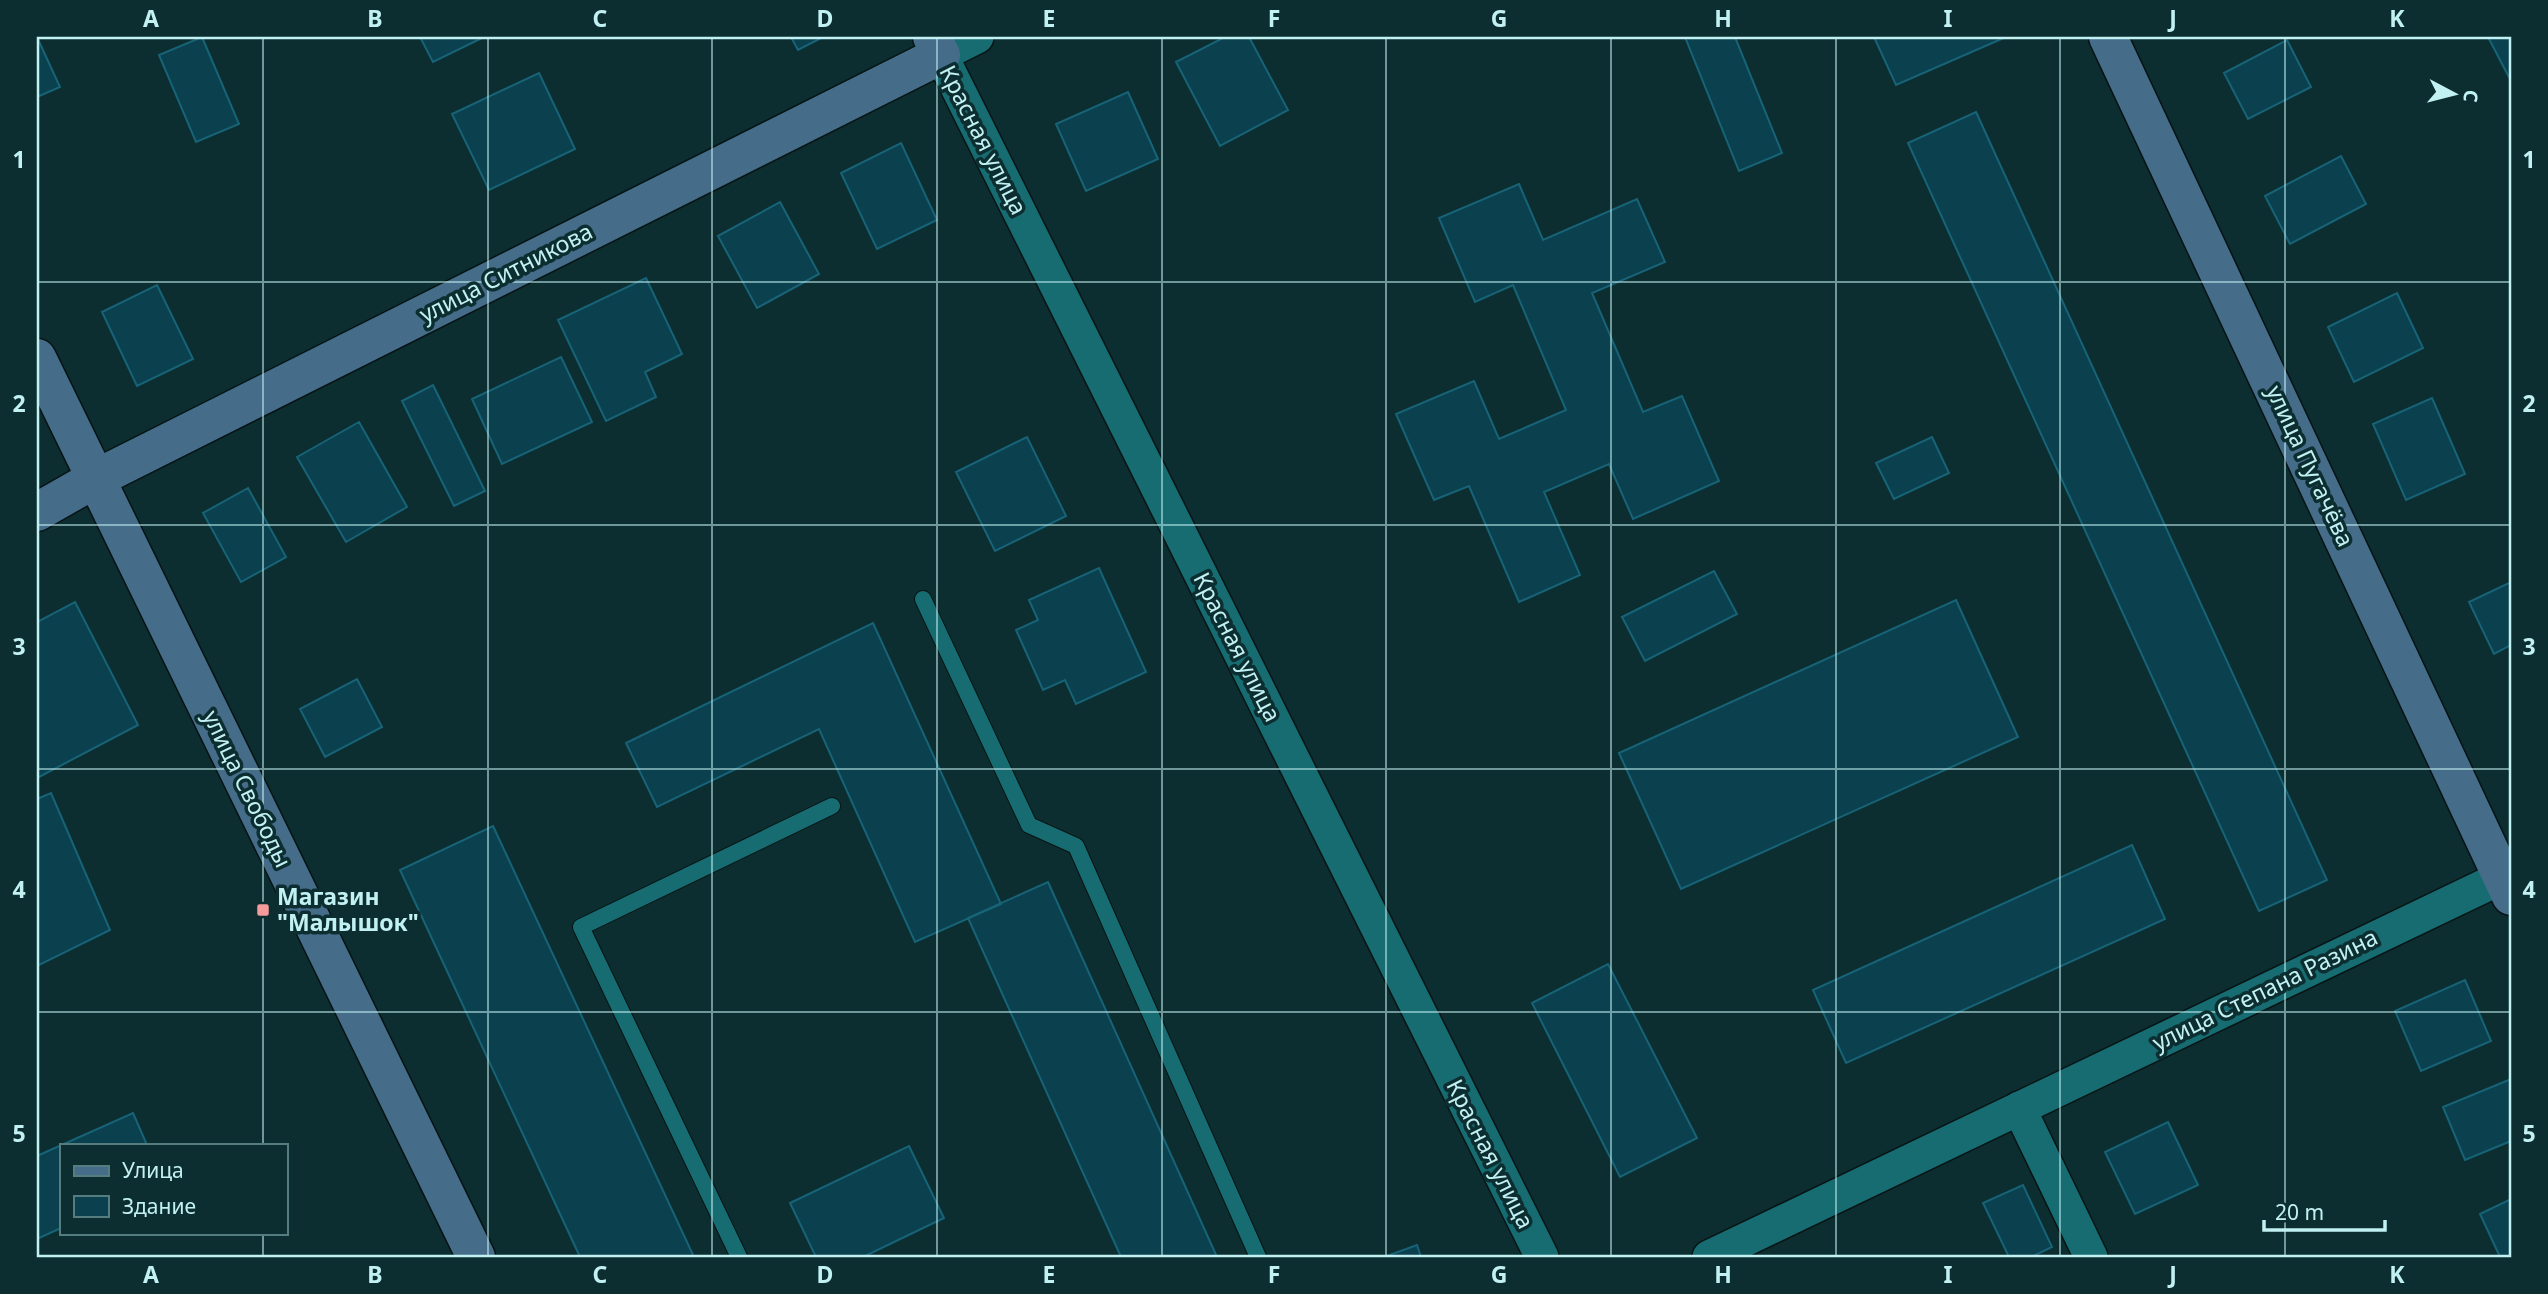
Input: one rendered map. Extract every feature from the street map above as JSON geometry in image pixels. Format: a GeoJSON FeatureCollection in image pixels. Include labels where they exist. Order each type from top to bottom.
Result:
{"type":"FeatureCollection","features":[{"type":"Feature","properties":{"kind":"main road","name":"улица Пугачёва"},"geometry":{"type":"LineString","coordinates":[[2108,37],[2508,882]]}},
{"type":"Feature","properties":{"kind":"main road","name":"улица Ситникова"},"geometry":{"type":"LineString","coordinates":[[37,512],[95,479],[937,46]]}},
{"type":"Feature","properties":{"kind":"main road","name":"улица Свободы"},"geometry":{"type":"LineString","coordinates":[[37,358],[477,1257]]}},
{"type":"Feature","properties":{"kind":"street","name":"улица Ситникова"},"geometry":{"type":"LineString","coordinates":[[937,46],[977,37]]}},
{"type":"Feature","properties":{"kind":"street","name":"Красная улица"},"geometry":{"type":"LineString","coordinates":[[937,46],[1542,1257]]}},
{"type":"Feature","properties":{"kind":"street","name":"улица Степана Разина"},"geometry":{"type":"LineString","coordinates":[[1709,1257],[2019,1108],[2508,882]]}},
{"type":"Feature","properties":{"kind":"street"},"geometry":{"type":"LineString","coordinates":[[2019,1108],[2091,1257]]}},
{"type":"Feature","properties":{"kind":"lane"},"geometry":{"type":"LineString","coordinates":[[923,599],[1029,825],[1076,846],[1258,1257]]}},
{"type":"Feature","properties":{"kind":"lane"},"geometry":{"type":"LineString","coordinates":[[739,1257],[582,927],[832,806]]}},
{"type":"Feature","properties":{"kind":"building"},"geometry":{"type":"Polygon","coordinates":[[[37,37],[60,87],[37,97],[37,37]]]}},
{"type":"Feature","properties":{"kind":"building"},"geometry":{"type":"Polygon","coordinates":[[[202,37],[239,124],[196,142],[159,55],[202,37]]]}},
{"type":"Feature","properties":{"kind":"building"},"geometry":{"type":"Polygon","coordinates":[[[420,37],[484,37],[433,62],[420,37]]]}},
{"type":"Feature","properties":{"kind":"building"},"geometry":{"type":"Polygon","coordinates":[[[791,37],[823,37],[798,50],[791,37]]]}},
{"type":"Feature","properties":{"kind":"building"},"geometry":{"type":"Polygon","coordinates":[[[1225,37],[1249,37],[1288,110],[1220,146],[1176,62],[1225,37]]]}},
{"type":"Feature","properties":{"kind":"building"},"geometry":{"type":"Polygon","coordinates":[[[1685,37],[1735,37],[1782,153],[1739,171],[1685,37]]]}},
{"type":"Feature","properties":{"kind":"building"},"geometry":{"type":"Polygon","coordinates":[[[1874,37],[2006,37],[1896,85],[1874,37]]]}},
{"type":"Feature","properties":{"kind":"building"},"geometry":{"type":"Polygon","coordinates":[[[2488,37],[2511,37],[2511,81],[2488,37]]]}},
{"type":"Feature","properties":{"kind":"building"},"geometry":{"type":"Polygon","coordinates":[[[2287,40],[2311,87],[2248,119],[2224,73],[2287,40]]]}},
{"type":"Feature","properties":{"kind":"building"},"geometry":{"type":"Polygon","coordinates":[[[539,73],[575,149],[489,190],[452,114],[539,73]]]}},
{"type":"Feature","properties":{"kind":"building"},"geometry":{"type":"Polygon","coordinates":[[[1128,92],[1158,159],[1086,191],[1056,124],[1128,92]]]}},
{"type":"Feature","properties":{"kind":"building"},"geometry":{"type":"Polygon","coordinates":[[[1976,112],[2327,880],[2259,911],[1908,143],[1976,112]]]}},
{"type":"Feature","properties":{"kind":"building"},"geometry":{"type":"Polygon","coordinates":[[[901,143],[937,220],[877,249],[841,173],[901,143]]]}},
{"type":"Feature","properties":{"kind":"building"},"geometry":{"type":"Polygon","coordinates":[[[2341,156],[2366,204],[2290,244],[2265,196],[2341,156]]]}},
{"type":"Feature","properties":{"kind":"building"},"geometry":{"type":"Polygon","coordinates":[[[1519,184],[1543,240],[1637,199],[1665,262],[1592,293],[1643,412],[1682,396],[1719,481],[1633,519],[1609,464],[1544,492],[1580,575],[1519,602],[1469,486],[1434,500],[1396,414],[1474,381],[1499,439],[1566,410],[1513,285],[1475,302],[1439,218],[1519,184]]]}},
{"type":"Feature","properties":{"kind":"building"},"geometry":{"type":"Polygon","coordinates":[[[780,202],[819,274],[757,308],[718,236],[780,202]]]}},
{"type":"Feature","properties":{"kind":"building"},"geometry":{"type":"Polygon","coordinates":[[[646,278],[682,354],[645,372],[656,397],[606,421],[558,320],[646,278]]]}},
{"type":"Feature","properties":{"kind":"building"},"geometry":{"type":"Polygon","coordinates":[[[157,285],[193,359],[137,386],[102,312],[157,285]]]}},
{"type":"Feature","properties":{"kind":"building"},"geometry":{"type":"Polygon","coordinates":[[[2397,293],[2423,348],[2354,382],[2328,327],[2397,293]]]}},
{"type":"Feature","properties":{"kind":"building"},"geometry":{"type":"Polygon","coordinates":[[[561,357],[592,422],[502,464],[472,399],[561,357]]]}},
{"type":"Feature","properties":{"kind":"building"},"geometry":{"type":"Polygon","coordinates":[[[433,385],[485,491],[454,506],[402,401],[433,385]]]}},
{"type":"Feature","properties":{"kind":"building"},"geometry":{"type":"Polygon","coordinates":[[[2432,398],[2465,474],[2406,500],[2373,424],[2432,398]]]}},
{"type":"Feature","properties":{"kind":"building"},"geometry":{"type":"Polygon","coordinates":[[[359,422],[407,507],[346,542],[297,457],[359,422]]]}},
{"type":"Feature","properties":{"kind":"building"},"geometry":{"type":"Polygon","coordinates":[[[1027,437],[1066,516],[995,551],[956,472],[1027,437]]]}},
{"type":"Feature","properties":{"kind":"building"},"geometry":{"type":"Polygon","coordinates":[[[1932,437],[1949,473],[1894,499],[1876,463],[1932,437]]]}},
{"type":"Feature","properties":{"kind":"building"},"geometry":{"type":"Polygon","coordinates":[[[248,488],[286,557],[241,582],[203,513],[248,488]]]}},
{"type":"Feature","properties":{"kind":"building"},"geometry":{"type":"Polygon","coordinates":[[[1099,568],[1146,672],[1076,704],[1065,680],[1043,690],[1016,630],[1038,620],[1029,600],[1099,568]]]}},
{"type":"Feature","properties":{"kind":"building"},"geometry":{"type":"Polygon","coordinates":[[[1714,571],[1737,614],[1645,661],[1622,617],[1714,571]]]}},
{"type":"Feature","properties":{"kind":"building"},"geometry":{"type":"Polygon","coordinates":[[[2511,582],[2511,645],[2494,654],[2469,602],[2511,582]]]}},
{"type":"Feature","properties":{"kind":"building"},"geometry":{"type":"Polygon","coordinates":[[[1956,600],[2018,737],[1681,889],[1619,753],[1956,600]]]}},
{"type":"Feature","properties":{"kind":"building"},"geometry":{"type":"Polygon","coordinates":[[[75,602],[138,725],[37,778],[37,622],[75,602]]]}},
{"type":"Feature","properties":{"kind":"building"},"geometry":{"type":"Polygon","coordinates":[[[873,623],[1001,904],[915,942],[819,729],[657,807],[626,743],[873,623]]]}},
{"type":"Feature","properties":{"kind":"building"},"geometry":{"type":"Polygon","coordinates":[[[357,679],[382,727],[325,757],[300,709],[357,679]]]}},
{"type":"Feature","properties":{"kind":"building"},"geometry":{"type":"Polygon","coordinates":[[[51,793],[110,930],[37,966],[37,799],[51,793]]]}},
{"type":"Feature","properties":{"kind":"building"},"geometry":{"type":"Polygon","coordinates":[[[493,826],[694,1257],[580,1257],[400,870],[493,826]]]}},
{"type":"Feature","properties":{"kind":"building"},"geometry":{"type":"Polygon","coordinates":[[[2132,845],[2165,919],[1846,1063],[1813,990],[2132,845]]]}},
{"type":"Feature","properties":{"kind":"building"},"geometry":{"type":"Polygon","coordinates":[[[1048,882],[1217,1257],[1121,1257],[968,918],[1048,882]]]}},
{"type":"Feature","properties":{"kind":"building"},"geometry":{"type":"Polygon","coordinates":[[[1608,964],[1697,1138],[1620,1177],[1532,1003],[1608,964]]]}},
{"type":"Feature","properties":{"kind":"building"},"geometry":{"type":"Polygon","coordinates":[[[2465,980],[2491,1041],[2421,1071],[2395,1011],[2465,980]]]}},
{"type":"Feature","properties":{"kind":"building"},"geometry":{"type":"Polygon","coordinates":[[[2511,1079],[2511,1141],[2465,1160],[2443,1107],[2511,1079]]]}},
{"type":"Feature","properties":{"kind":"building"},"geometry":{"type":"Polygon","coordinates":[[[133,1113],[147,1144],[64,1144],[133,1113]]]}},
{"type":"Feature","properties":{"kind":"building"},"geometry":{"type":"Polygon","coordinates":[[[2168,1122],[2198,1185],[2135,1214],[2105,1152],[2168,1122]]]}},
{"type":"Feature","properties":{"kind":"building"},"geometry":{"type":"Polygon","coordinates":[[[60,1145],[60,1228],[37,1239],[37,1156],[60,1145]]]}},
{"type":"Feature","properties":{"kind":"building"},"geometry":{"type":"Polygon","coordinates":[[[909,1146],[944,1218],[863,1257],[816,1257],[790,1203],[909,1146]]]}},
{"type":"Feature","properties":{"kind":"building"},"geometry":{"type":"Polygon","coordinates":[[[2023,1185],[2052,1247],[2031,1257],[2009,1257],[1983,1203],[2023,1185]]]}},
{"type":"Feature","properties":{"kind":"building"},"geometry":{"type":"Polygon","coordinates":[[[2511,1199],[2511,1256],[2500,1257],[2480,1214],[2511,1199]]]}},
{"type":"Feature","properties":{"kind":"building"},"geometry":{"type":"Polygon","coordinates":[[[1417,1245],[1421,1257],[1384,1257],[1417,1245]]]}},
{"type":"Feature","properties":{"kind":"place","name":"Магазин \"Малышок\""},"geometry":{"type":"Point","coordinates":[263,910]}}]}
